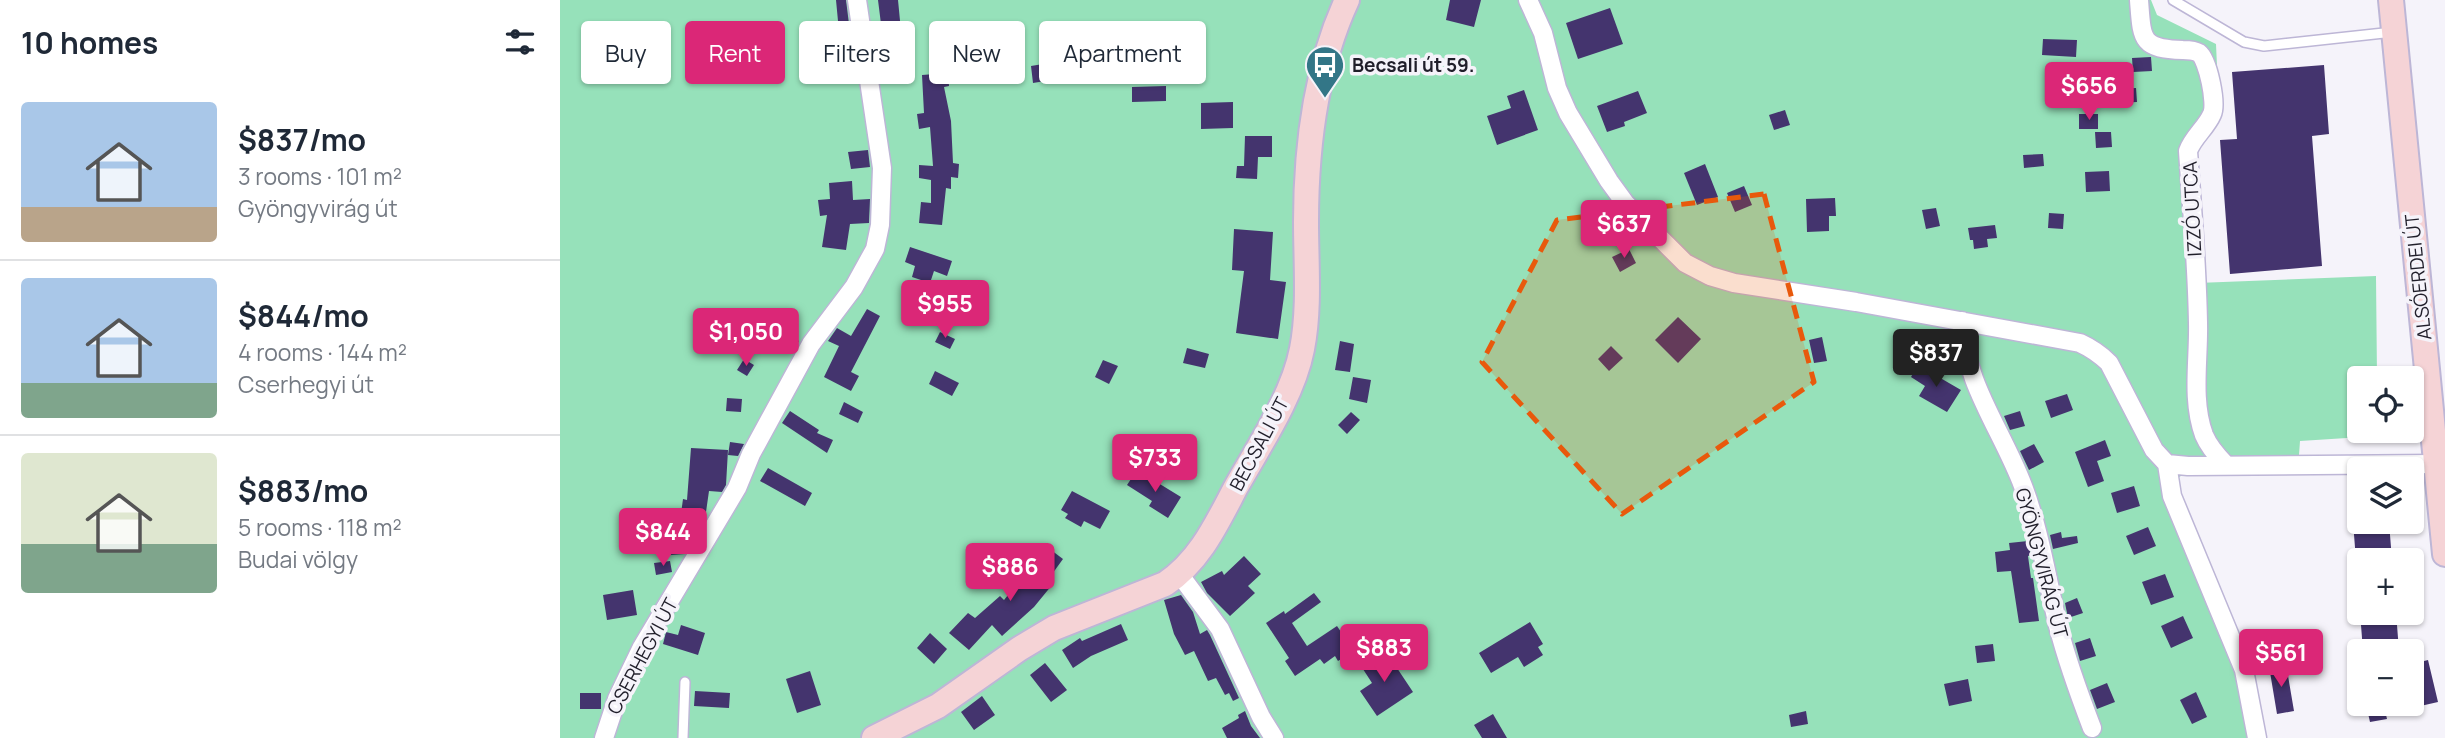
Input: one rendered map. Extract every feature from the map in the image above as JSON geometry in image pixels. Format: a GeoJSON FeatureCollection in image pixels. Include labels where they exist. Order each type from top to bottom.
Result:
{"type":"FeatureCollection","features":[{"type":"Feature","properties":{"kind":"main road","name":"BECSALI ÚT"},"geometry":{"type":"LineString","coordinates":[[874,738],[938,706],[1019,649],[1054,628],[1157,588],[1180,575],[1200,552],[1272,422],[1300,359],[1305,328],[1306,208],[1315,107],[1328,52],[1348,0]]}},
{"type":"Feature","properties":{"kind":"main road","name":"ALSÓERDEI ÚT"},"geometry":{"type":"LineString","coordinates":[[2391,0],[2445,554]]}},
{"type":"Feature","properties":{"kind":"street","name":"CSERHEGYI ÚT"},"geometry":{"type":"LineString","coordinates":[[604,738],[617,699],[642,647],[737,488],[751,454],[811,344],[854,287],[876,249],[880,225],[882,168],[856,0]]}},
{"type":"Feature","properties":{"kind":"street"},"geometry":{"type":"LineString","coordinates":[[1528,0],[1543,33],[1557,88],[1568,113],[1625,203],[1685,262],[1710,276],[1744,285],[2080,343],[2097,351],[2109,363],[2154,450],[2167,464],[2172,496],[2244,670],[2257,738]]}},
{"type":"Feature","properties":{"kind":"street","name":"IZZÓ UTCA"},"geometry":{"type":"LineString","coordinates":[[2139,0],[2141,26],[2152,47],[2160,50],[2196,51],[2201,54],[2214,105],[2212,114],[2191,143],[2189,151],[2198,324],[2199,411],[2204,435],[2213,452],[2226,465]]}},
{"type":"Feature","properties":{"kind":"street","name":"GYÖNGYVIRÁG ÚT"},"geometry":{"type":"LineString","coordinates":[[1962,321],[1971,374],[2022,484],[2035,523],[2059,628],[2074,680],[2092,727]]}},
{"type":"Feature","properties":{"kind":"street"},"geometry":{"type":"LineString","coordinates":[[2167,464],[2436,464]]}},
{"type":"Feature","properties":{"kind":"street"},"geometry":{"type":"LineString","coordinates":[[1180,575],[1220,629],[1261,717],[1274,738]]}},
{"type":"Feature","properties":{"kind":"lane"},"geometry":{"type":"LineString","coordinates":[[2173,0],[2244,42],[2264,46],[2394,32]]}},
{"type":"Feature","properties":{"kind":"lane"},"geometry":{"type":"LineString","coordinates":[[683,738],[685,682]]}},
{"type":"Feature","properties":{"kind":"highlighted area"},"geometry":{"type":"Polygon","coordinates":[[[1764,194],[1814,382],[1622,514],[1482,362],[1557,220],[1764,194]]]}},
{"type":"Feature","properties":{"kind":"green space"},"geometry":{"type":"Polygon","coordinates":[[[560,0],[2151,0],[2157,15],[2216,44],[2219,111],[2195,146],[2197,283],[2376,276],[2377,366],[2347,366],[2347,438],[2300,441],[2299,455],[2213,458],[2172,481],[2259,738],[560,738],[560,0]]]}},
{"type":"Feature","properties":{"kind":"building"},"geometry":{"type":"Polygon","coordinates":[[[836,0],[846,0],[849,21],[838,21],[836,0]]]}},
{"type":"Feature","properties":{"kind":"building"},"geometry":{"type":"Polygon","coordinates":[[[878,0],[898,0],[900,21],[881,21],[878,0]]]}},
{"type":"Feature","properties":{"kind":"building"},"geometry":{"type":"Polygon","coordinates":[[[1450,0],[1481,0],[1474,27],[1446,20],[1450,0]]]}},
{"type":"Feature","properties":{"kind":"building"},"geometry":{"type":"Polygon","coordinates":[[[1610,8],[1623,44],[1578,59],[1566,23],[1610,8]]]}},
{"type":"Feature","properties":{"kind":"building"},"geometry":{"type":"Polygon","coordinates":[[[2043,39],[2077,40],[2076,57],[2042,55],[2043,39]]]}},
{"type":"Feature","properties":{"kind":"building"},"geometry":{"type":"Polygon","coordinates":[[[2151,57],[2152,71],[2133,72],[2132,58],[2151,57]]]}},
{"type":"Feature","properties":{"kind":"building"},"geometry":{"type":"Polygon","coordinates":[[[1039,65],[1039,82],[1033,83],[1031,66],[1039,65]]]}},
{"type":"Feature","properties":{"kind":"building"},"geometry":{"type":"Polygon","coordinates":[[[2324,65],[2329,134],[2312,136],[2322,266],[2230,274],[2220,140],[2237,139],[2232,72],[2324,65]]]}},
{"type":"Feature","properties":{"kind":"building"},"geometry":{"type":"Polygon","coordinates":[[[929,74],[929,84],[949,84],[944,87],[951,121],[953,163],[959,164],[958,178],[951,177],[951,189],[946,188],[942,225],[919,223],[921,202],[931,203],[931,180],[919,178],[919,165],[933,166],[930,127],[919,129],[917,114],[924,113],[922,75],[929,74]]]}},
{"type":"Feature","properties":{"kind":"building"},"geometry":{"type":"Polygon","coordinates":[[[1166,86],[1166,101],[1132,102],[1132,87],[1166,86]]]}},
{"type":"Feature","properties":{"kind":"building"},"geometry":{"type":"Polygon","coordinates":[[[2136,88],[2137,102],[2116,103],[2115,89],[2136,88]]]}},
{"type":"Feature","properties":{"kind":"building"},"geometry":{"type":"Polygon","coordinates":[[[1524,90],[1538,130],[1497,145],[1487,116],[1511,108],[1507,96],[1524,90]]]}},
{"type":"Feature","properties":{"kind":"building"},"geometry":{"type":"Polygon","coordinates":[[[1638,91],[1647,113],[1624,122],[1625,126],[1607,132],[1597,106],[1638,91]]]}},
{"type":"Feature","properties":{"kind":"building"},"geometry":{"type":"Polygon","coordinates":[[[1233,102],[1233,128],[1201,129],[1201,103],[1233,102]]]}},
{"type":"Feature","properties":{"kind":"building"},"geometry":{"type":"Polygon","coordinates":[[[1785,110],[1790,125],[1774,130],[1769,115],[1785,110]]]}},
{"type":"Feature","properties":{"kind":"building"},"geometry":{"type":"Polygon","coordinates":[[[2079,114],[2098,114],[2098,129],[2079,129],[2079,114]]]}},
{"type":"Feature","properties":{"kind":"building"},"geometry":{"type":"Polygon","coordinates":[[[2095,132],[2111,132],[2112,147],[2096,148],[2095,132]]]}},
{"type":"Feature","properties":{"kind":"building"},"geometry":{"type":"Polygon","coordinates":[[[1245,136],[1272,136],[1272,157],[1258,157],[1257,179],[1236,178],[1237,166],[1244,166],[1245,136]]]}},
{"type":"Feature","properties":{"kind":"building"},"geometry":{"type":"Polygon","coordinates":[[[868,150],[870,167],[851,169],[848,152],[868,150]]]}},
{"type":"Feature","properties":{"kind":"building"},"geometry":{"type":"Polygon","coordinates":[[[2043,154],[2044,166],[2024,168],[2023,155],[2043,154]]]}},
{"type":"Feature","properties":{"kind":"building"},"geometry":{"type":"Polygon","coordinates":[[[1705,164],[1718,197],[1697,205],[1684,173],[1705,164]]]}},
{"type":"Feature","properties":{"kind":"building"},"geometry":{"type":"Polygon","coordinates":[[[2109,171],[2110,191],[2086,192],[2085,172],[2109,171]]]}},
{"type":"Feature","properties":{"kind":"building"},"geometry":{"type":"Polygon","coordinates":[[[852,181],[853,200],[870,199],[869,223],[850,224],[846,250],[822,247],[827,215],[820,216],[818,200],[830,199],[829,183],[852,181]]]}},
{"type":"Feature","properties":{"kind":"building"},"geometry":{"type":"Polygon","coordinates":[[[1744,186],[1752,205],[1735,212],[1727,193],[1744,186]]]}},
{"type":"Feature","properties":{"kind":"building"},"geometry":{"type":"Polygon","coordinates":[[[1835,198],[1836,216],[1829,216],[1829,231],[1807,232],[1806,199],[1835,198]]]}},
{"type":"Feature","properties":{"kind":"building"},"geometry":{"type":"Polygon","coordinates":[[[1936,208],[1940,226],[1926,229],[1922,210],[1936,208]]]}},
{"type":"Feature","properties":{"kind":"building"},"geometry":{"type":"Polygon","coordinates":[[[2049,213],[2064,214],[2063,229],[2048,228],[2049,213]]]}},
{"type":"Feature","properties":{"kind":"building"},"geometry":{"type":"Polygon","coordinates":[[[1995,225],[1997,238],[1987,239],[1988,247],[1974,249],[1968,228],[1995,225]]]}},
{"type":"Feature","properties":{"kind":"building"},"geometry":{"type":"Polygon","coordinates":[[[1234,229],[1273,232],[1270,280],[1286,282],[1278,339],[1236,333],[1244,271],[1232,270],[1234,229]]]}},
{"type":"Feature","properties":{"kind":"building"},"geometry":{"type":"Polygon","coordinates":[[[910,247],[952,261],[947,276],[934,271],[930,283],[912,277],[915,266],[905,262],[910,247]]]}},
{"type":"Feature","properties":{"kind":"building"},"geometry":{"type":"Polygon","coordinates":[[[1629,249],[1636,263],[1620,272],[1612,257],[1629,249]]]}},
{"type":"Feature","properties":{"kind":"building"},"geometry":{"type":"Polygon","coordinates":[[[867,309],[880,316],[851,372],[859,376],[851,391],[824,377],[839,346],[828,341],[837,328],[851,336],[867,309]]]}},
{"type":"Feature","properties":{"kind":"building"},"geometry":{"type":"Polygon","coordinates":[[[1678,317],[1701,339],[1678,363],[1655,340],[1678,317]]]}},
{"type":"Feature","properties":{"kind":"building"},"geometry":{"type":"Polygon","coordinates":[[[778,326],[799,341],[791,352],[770,337],[778,326]]]}},
{"type":"Feature","properties":{"kind":"building"},"geometry":{"type":"Polygon","coordinates":[[[940,332],[955,339],[950,349],[935,342],[940,332]]]}},
{"type":"Feature","properties":{"kind":"building"},"geometry":{"type":"Polygon","coordinates":[[[1822,337],[1827,361],[1814,363],[1809,340],[1822,337]]]}},
{"type":"Feature","properties":{"kind":"building"},"geometry":{"type":"Polygon","coordinates":[[[1340,341],[1354,344],[1350,372],[1335,370],[1340,341]]]}},
{"type":"Feature","properties":{"kind":"building"},"geometry":{"type":"Polygon","coordinates":[[[1611,346],[1623,358],[1609,371],[1598,359],[1611,346]]]}},
{"type":"Feature","properties":{"kind":"building"},"geometry":{"type":"Polygon","coordinates":[[[1187,348],[1209,354],[1205,368],[1183,363],[1187,348]]]}},
{"type":"Feature","properties":{"kind":"building"},"geometry":{"type":"Polygon","coordinates":[[[744,359],[754,365],[747,376],[737,370],[744,359]]]}},
{"type":"Feature","properties":{"kind":"building"},"geometry":{"type":"Polygon","coordinates":[[[1103,360],[1118,366],[1109,384],[1095,377],[1103,360]]]}},
{"type":"Feature","properties":{"kind":"building"},"geometry":{"type":"Polygon","coordinates":[[[1918,365],[1961,390],[1947,412],[1919,396],[1925,386],[1911,377],[1918,365]]]}},
{"type":"Feature","properties":{"kind":"building"},"geometry":{"type":"Polygon","coordinates":[[[935,371],[959,383],[952,396],[929,384],[935,371]]]}},
{"type":"Feature","properties":{"kind":"building"},"geometry":{"type":"Polygon","coordinates":[[[1353,377],[1371,380],[1367,403],[1349,399],[1353,377]]]}},
{"type":"Feature","properties":{"kind":"building"},"geometry":{"type":"Polygon","coordinates":[[[2067,394],[2073,410],[2051,418],[2045,401],[2067,394]]]}},
{"type":"Feature","properties":{"kind":"building"},"geometry":{"type":"Polygon","coordinates":[[[727,398],[742,399],[741,412],[726,411],[727,398]]]}},
{"type":"Feature","properties":{"kind":"building"},"geometry":{"type":"Polygon","coordinates":[[[844,402],[863,412],[858,423],[839,414],[844,402]]]}},
{"type":"Feature","properties":{"kind":"building"},"geometry":{"type":"Polygon","coordinates":[[[790,411],[819,430],[817,433],[833,440],[827,453],[782,423],[790,411]]]}},
{"type":"Feature","properties":{"kind":"building"},"geometry":{"type":"Polygon","coordinates":[[[2020,411],[2025,426],[2010,430],[2004,416],[2020,411]]]}},
{"type":"Feature","properties":{"kind":"building"},"geometry":{"type":"Polygon","coordinates":[[[1351,412],[1360,420],[1347,434],[1338,425],[1351,412]]]}},
{"type":"Feature","properties":{"kind":"building"},"geometry":{"type":"Polygon","coordinates":[[[2105,440],[2111,456],[2097,461],[2104,481],[2088,487],[2075,452],[2105,440]]]}},
{"type":"Feature","properties":{"kind":"building"},"geometry":{"type":"Polygon","coordinates":[[[730,442],[744,444],[738,456],[728,455],[730,442]]]}},
{"type":"Feature","properties":{"kind":"building"},"geometry":{"type":"Polygon","coordinates":[[[2034,444],[2044,462],[2029,470],[2020,451],[2034,444]]]}},
{"type":"Feature","properties":{"kind":"building"},"geometry":{"type":"Polygon","coordinates":[[[691,448],[728,450],[726,485],[722,492],[709,491],[702,524],[680,521],[683,499],[687,500],[691,448]]]}},
{"type":"Feature","properties":{"kind":"building"},"geometry":{"type":"Polygon","coordinates":[[[768,468],[812,493],[805,506],[760,481],[768,468]]]}},
{"type":"Feature","properties":{"kind":"building"},"geometry":{"type":"Polygon","coordinates":[[[1137,470],[1181,497],[1168,518],[1149,506],[1152,501],[1127,485],[1137,470]]]}},
{"type":"Feature","properties":{"kind":"building"},"geometry":{"type":"Polygon","coordinates":[[[2134,486],[2140,506],[2117,513],[2111,493],[2134,486]]]}},
{"type":"Feature","properties":{"kind":"building"},"geometry":{"type":"Polygon","coordinates":[[[1072,491],[1110,511],[1100,529],[1084,521],[1081,527],[1065,518],[1068,514],[1061,510],[1072,491]]]}},
{"type":"Feature","properties":{"kind":"building"},"geometry":{"type":"Polygon","coordinates":[[[2148,527],[2156,546],[2134,555],[2126,536],[2148,527]]]}},
{"type":"Feature","properties":{"kind":"building"},"geometry":{"type":"Polygon","coordinates":[[[2061,532],[2062,538],[2077,536],[2078,543],[2053,549],[2050,535],[2061,532]]]}},
{"type":"Feature","properties":{"kind":"building"},"geometry":{"type":"Polygon","coordinates":[[[2354,534],[2390,534],[2391,548],[2355,548],[2354,534]]]}},
{"type":"Feature","properties":{"kind":"building"},"geometry":{"type":"Polygon","coordinates":[[[688,539],[689,546],[685,554],[670,555],[668,542],[688,539]]]}},
{"type":"Feature","properties":{"kind":"building"},"geometry":{"type":"Polygon","coordinates":[[[2028,541],[2039,621],[2019,623],[2011,571],[1997,572],[1995,552],[2010,550],[2009,543],[2028,541]]]}},
{"type":"Feature","properties":{"kind":"building"},"geometry":{"type":"Polygon","coordinates":[[[1047,547],[1063,559],[1047,581],[1052,585],[1034,607],[1002,636],[992,625],[969,650],[949,633],[968,613],[975,618],[1000,596],[1004,600],[1047,547]]]}},
{"type":"Feature","properties":{"kind":"building"},"geometry":{"type":"Polygon","coordinates":[[[1244,556],[1261,574],[1248,586],[1255,593],[1230,616],[1207,593],[1201,582],[1222,571],[1224,575],[1244,556]]]}},
{"type":"Feature","properties":{"kind":"building"},"geometry":{"type":"Polygon","coordinates":[[[670,561],[672,572],[656,575],[654,563],[670,561]]]}},
{"type":"Feature","properties":{"kind":"building"},"geometry":{"type":"Polygon","coordinates":[[[2165,574],[2174,597],[2151,605],[2142,582],[2165,574]]]}},
{"type":"Feature","properties":{"kind":"building"},"geometry":{"type":"Polygon","coordinates":[[[633,590],[637,615],[607,620],[603,595],[633,590]]]}},
{"type":"Feature","properties":{"kind":"building"},"geometry":{"type":"Polygon","coordinates":[[[1314,593],[1321,602],[1292,623],[1307,646],[1337,626],[1354,651],[1338,661],[1335,656],[1324,664],[1320,659],[1295,676],[1285,661],[1289,658],[1266,623],[1284,611],[1285,614],[1314,593]]]}},
{"type":"Feature","properties":{"kind":"building"},"geometry":{"type":"Polygon","coordinates":[[[1181,595],[1193,612],[1200,634],[1207,630],[1210,635],[1239,698],[1233,701],[1229,693],[1225,695],[1216,678],[1208,681],[1194,651],[1185,655],[1174,634],[1164,600],[1181,595]]]}},
{"type":"Feature","properties":{"kind":"building"},"geometry":{"type":"Polygon","coordinates":[[[2077,598],[2083,613],[2068,618],[2065,603],[2077,598]]]}},
{"type":"Feature","properties":{"kind":"building"},"geometry":{"type":"Polygon","coordinates":[[[2183,616],[2193,638],[2171,648],[2161,626],[2183,616]]]}},
{"type":"Feature","properties":{"kind":"building"},"geometry":{"type":"Polygon","coordinates":[[[1530,622],[1543,644],[1538,647],[1543,655],[1524,667],[1518,657],[1491,673],[1479,653],[1530,622]]]}},
{"type":"Feature","properties":{"kind":"building"},"geometry":{"type":"Polygon","coordinates":[[[1121,624],[1128,640],[1091,656],[1073,668],[1062,650],[1080,638],[1082,641],[1121,624]]]}},
{"type":"Feature","properties":{"kind":"building"},"geometry":{"type":"Polygon","coordinates":[[[681,625],[705,633],[698,655],[663,644],[666,632],[678,635],[681,625]]]}},
{"type":"Feature","properties":{"kind":"building"},"geometry":{"type":"Polygon","coordinates":[[[2361,625],[2397,625],[2398,639],[2362,639],[2361,625]]]}},
{"type":"Feature","properties":{"kind":"building"},"geometry":{"type":"Polygon","coordinates":[[[930,633],[947,649],[934,664],[917,648],[930,633]]]}},
{"type":"Feature","properties":{"kind":"building"},"geometry":{"type":"Polygon","coordinates":[[[2090,638],[2096,656],[2080,661],[2075,643],[2090,638]]]}},
{"type":"Feature","properties":{"kind":"building"},"geometry":{"type":"Polygon","coordinates":[[[1993,644],[1995,661],[1977,663],[1975,646],[1993,644]]]}},
{"type":"Feature","properties":{"kind":"building"},"geometry":{"type":"Polygon","coordinates":[[[1385,650],[1413,692],[1377,716],[1360,691],[1372,683],[1361,666],[1385,650]]]}},
{"type":"Feature","properties":{"kind":"building"},"geometry":{"type":"Polygon","coordinates":[[[2428,660],[2438,702],[2424,705],[2424,661],[2428,660]]]}},
{"type":"Feature","properties":{"kind":"building"},"geometry":{"type":"Polygon","coordinates":[[[1045,663],[1067,690],[1051,702],[1030,675],[1045,663]]]}},
{"type":"Feature","properties":{"kind":"building"},"geometry":{"type":"Polygon","coordinates":[[[2286,664],[2294,711],[2277,714],[2269,666],[2286,664]]]}},
{"type":"Feature","properties":{"kind":"building"},"geometry":{"type":"Polygon","coordinates":[[[810,671],[821,705],[797,713],[786,679],[810,671]]]}},
{"type":"Feature","properties":{"kind":"building"},"geometry":{"type":"Polygon","coordinates":[[[1968,679],[1972,701],[1949,706],[1944,684],[1968,679]]]}},
{"type":"Feature","properties":{"kind":"building"},"geometry":{"type":"Polygon","coordinates":[[[2107,683],[2115,702],[2097,709],[2090,690],[2107,683]]]}},
{"type":"Feature","properties":{"kind":"building"},"geometry":{"type":"Polygon","coordinates":[[[695,691],[730,693],[729,708],[694,706],[695,691]]]}},
{"type":"Feature","properties":{"kind":"building"},"geometry":{"type":"Polygon","coordinates":[[[2196,692],[2207,717],[2192,724],[2180,700],[2196,692]]]}},
{"type":"Feature","properties":{"kind":"building"},"geometry":{"type":"Polygon","coordinates":[[[580,693],[601,693],[601,709],[580,709],[580,693]]]}},
{"type":"Feature","properties":{"kind":"building"},"geometry":{"type":"Polygon","coordinates":[[[982,696],[995,715],[974,730],[961,712],[982,696]]]}},
{"type":"Feature","properties":{"kind":"building"},"geometry":{"type":"Polygon","coordinates":[[[1245,711],[1260,738],[1227,738],[1222,728],[1245,711]]]}},
{"type":"Feature","properties":{"kind":"building"},"geometry":{"type":"Polygon","coordinates":[[[1806,711],[1808,724],[1791,727],[1789,715],[1806,711]]]}},
{"type":"Feature","properties":{"kind":"building"},"geometry":{"type":"Polygon","coordinates":[[[1493,714],[1507,738],[1482,738],[1474,725],[1493,714]]]}},
{"type":"Feature","properties":{"kind":"building"},"geometry":{"type":"Polygon","coordinates":[[[2369,716],[2386,716],[2387,719],[2370,722],[2369,716]]]}},
{"type":"Feature","properties":{"kind":"place","name":"Becsali út 59."},"geometry":{"type":"Point","coordinates":[1325,99]}}]}
